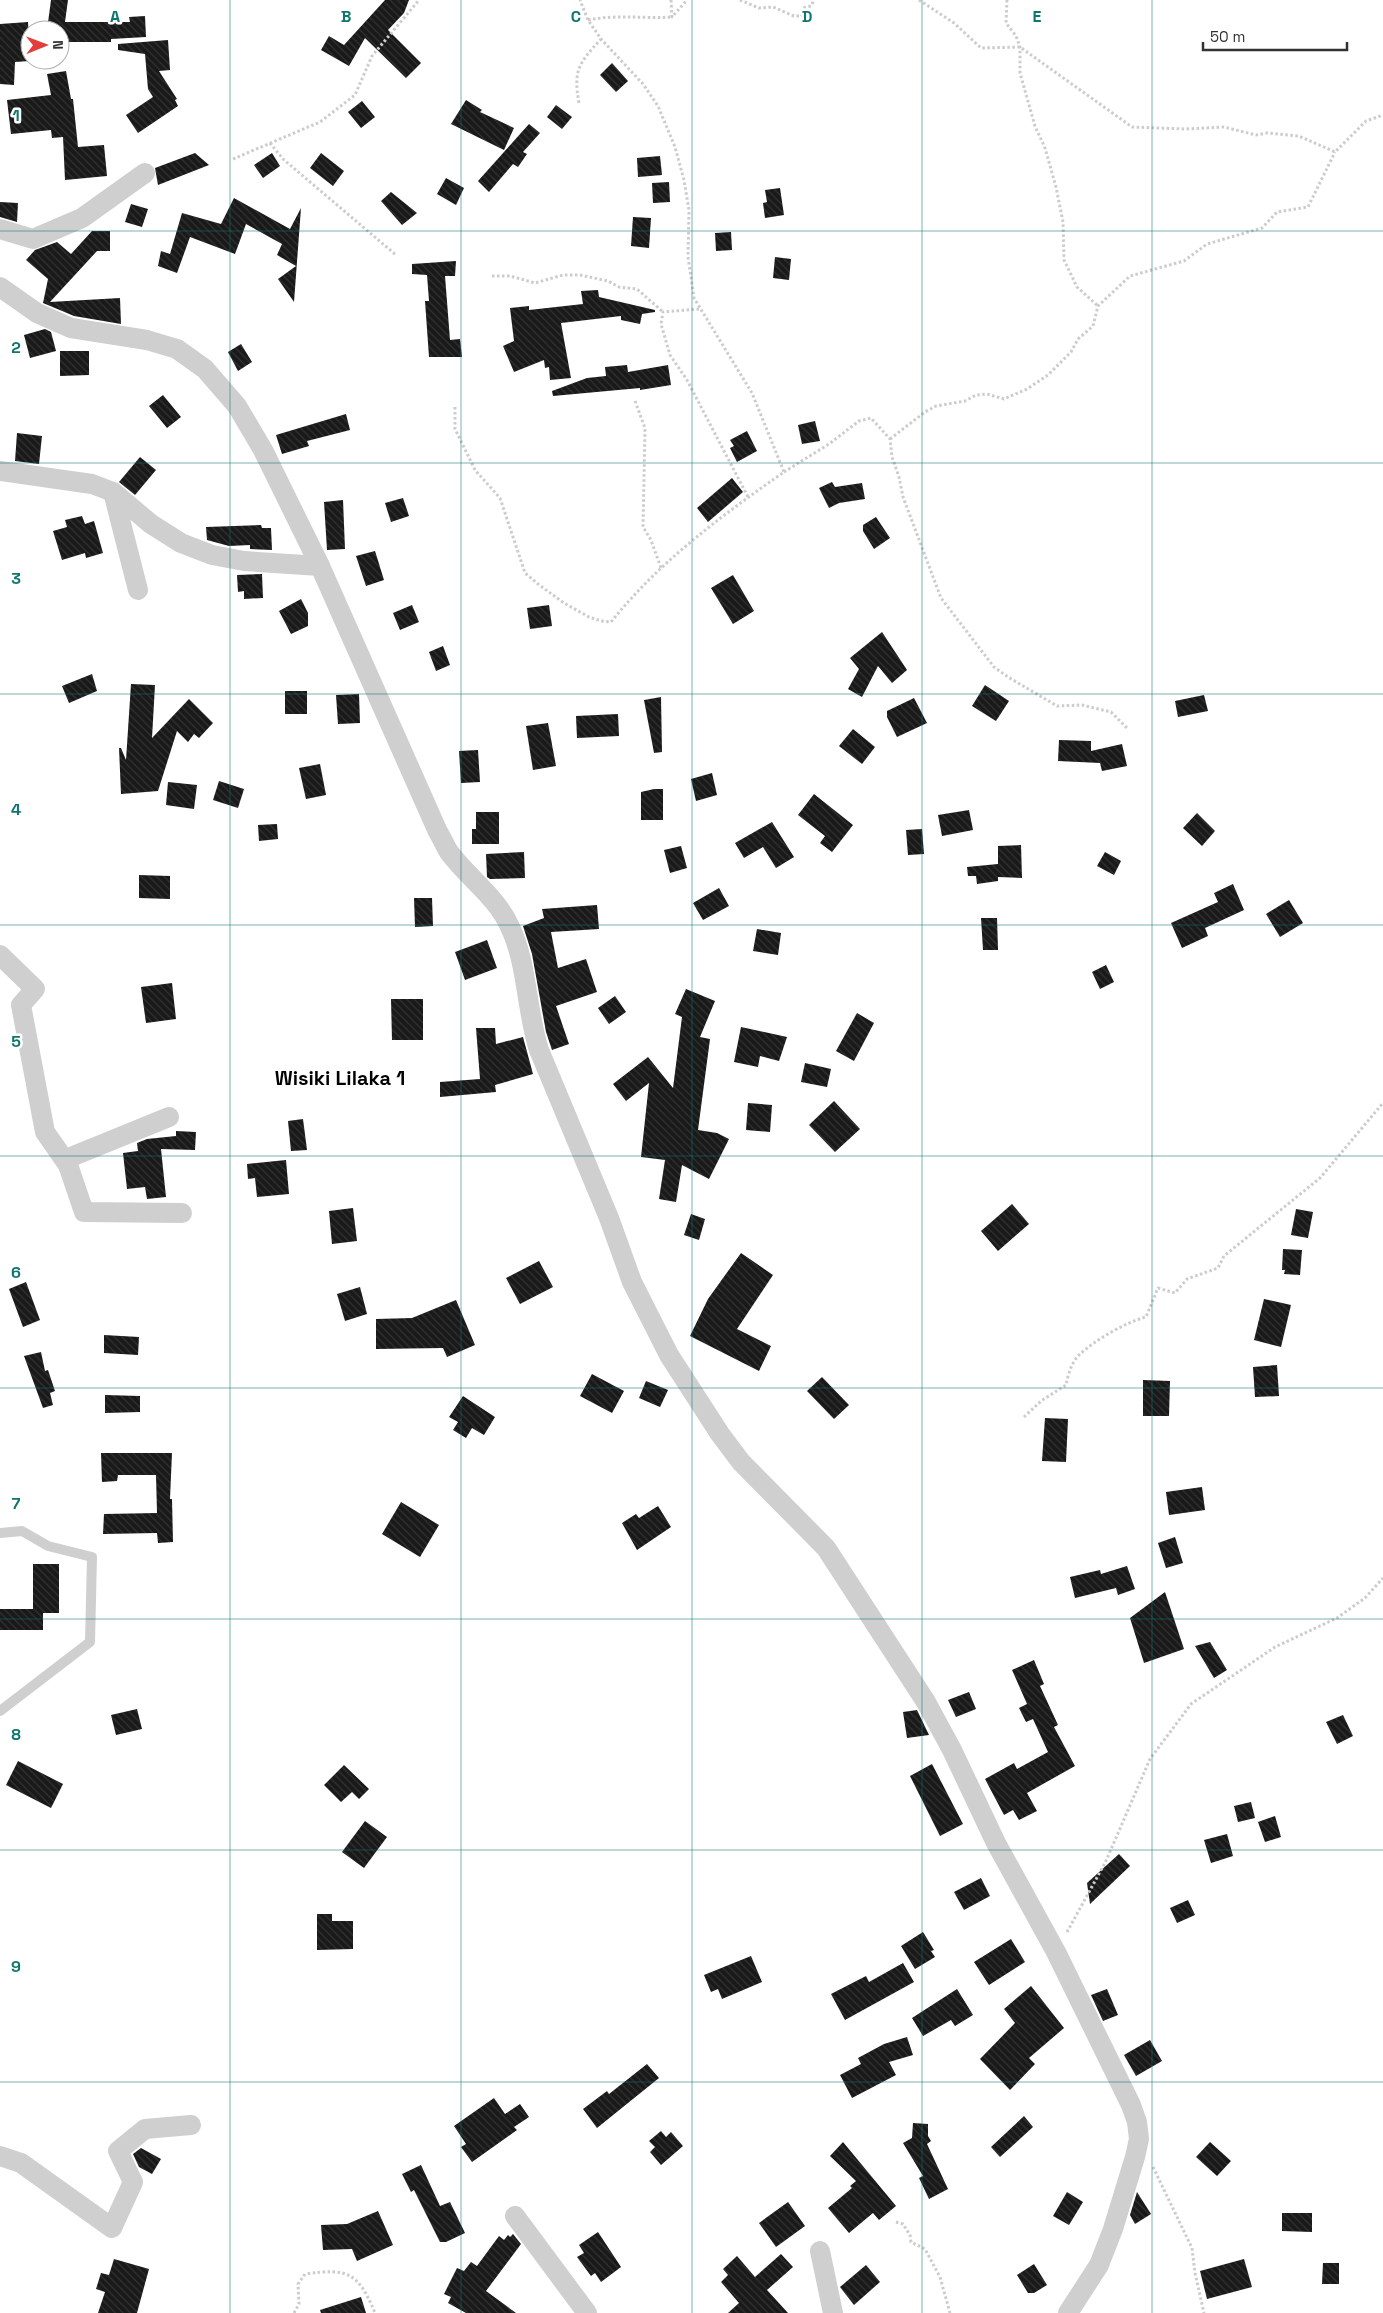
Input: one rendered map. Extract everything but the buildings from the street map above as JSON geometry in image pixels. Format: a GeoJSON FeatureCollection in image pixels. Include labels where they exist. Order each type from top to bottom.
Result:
{"type":"FeatureCollection","features":[{"type":"Feature","properties":{"kind":"street"},"geometry":{"type":"LineString","coordinates":[[0,229],[33,239],[82,218],[145,173]]}},
{"type":"Feature","properties":{"kind":"street"},"geometry":{"type":"LineString","coordinates":[[0,287],[38,313],[71,328],[147,340],[178,349],[205,369],[237,406],[258,443],[320,566],[438,832],[449,852],[491,898],[510,926],[518,950],[533,1033],[539,1050],[609,1218],[632,1282],[656,1331],[692,1391],[741,1462],[826,1548],[926,1702],[952,1750],[996,1843],[1056,1952],[1131,2105],[1137,2122],[1139,2139],[1113,2229],[1099,2265],[1068,2313]]}},
{"type":"Feature","properties":{"kind":"street"},"geometry":{"type":"LineString","coordinates":[[0,470],[92,484],[113,492],[152,524],[181,543],[212,555],[244,560],[320,566]]}},
{"type":"Feature","properties":{"kind":"street"},"geometry":{"type":"LineString","coordinates":[[113,492],[138,590]]}},
{"type":"Feature","properties":{"kind":"street"},"geometry":{"type":"LineString","coordinates":[[0,955],[35,989],[21,1005],[45,1132],[68,1165]]}},
{"type":"Feature","properties":{"kind":"street"},"geometry":{"type":"LineString","coordinates":[[169,1117],[66,1159],[84,1212],[182,1213]]}},
{"type":"Feature","properties":{"kind":"street"},"geometry":{"type":"LineString","coordinates":[[0,2156],[21,2163],[112,2228],[133,2182],[118,2151],[145,2129],[191,2125]]}},
{"type":"Feature","properties":{"kind":"street"},"geometry":{"type":"LineString","coordinates":[[514,2216],[588,2313]]}},
{"type":"Feature","properties":{"kind":"street"},"geometry":{"type":"LineString","coordinates":[[820,2251],[832,2313]]}},
{"type":"Feature","properties":{"kind":"lane"},"geometry":{"type":"LineString","coordinates":[[0,1533],[22,1531],[48,1546],[92,1557],[90,1642],[0,1710]]}},
{"type":"Feature","properties":{"kind":"path"},"geometry":{"type":"LineString","coordinates":[[233,159],[320,122],[355,95],[372,56],[419,0]]}},
{"type":"Feature","properties":{"kind":"path"},"geometry":{"type":"LineString","coordinates":[[580,0],[588,20],[601,39],[610,51],[643,84],[658,106],[675,147],[684,180],[689,210],[688,257],[694,298],[752,393],[784,472]]}},
{"type":"Feature","properties":{"kind":"path"},"geometry":{"type":"LineString","coordinates":[[670,0],[672,17]]}},
{"type":"Feature","properties":{"kind":"path"},"geometry":{"type":"LineString","coordinates":[[588,20],[611,16],[635,15],[652,18],[672,17],[687,0]]}},
{"type":"Feature","properties":{"kind":"path"},"geometry":{"type":"LineString","coordinates":[[740,0],[759,8],[773,7],[794,16],[802,16],[802,8],[811,6],[814,0]]}},
{"type":"Feature","properties":{"kind":"path"},"geometry":{"type":"LineString","coordinates":[[919,0],[954,23],[982,48],[1020,47],[1132,127],[1185,129],[1224,127],[1256,134],[1267,133],[1299,136],[1335,152]]}},
{"type":"Feature","properties":{"kind":"path"},"geometry":{"type":"LineString","coordinates":[[1007,0],[1006,22],[1016,36],[1020,47],[1020,73],[1035,126],[1045,148],[1056,187],[1063,222],[1064,260],[1077,287],[1098,306]]}},
{"type":"Feature","properties":{"kind":"path"},"geometry":{"type":"LineString","coordinates":[[579,103],[575,82],[579,68],[585,56],[601,39]]}},
{"type":"Feature","properties":{"kind":"path"},"geometry":{"type":"LineString","coordinates":[[890,439],[925,412],[936,406],[965,401],[976,395],[986,394],[1004,399],[1048,375],[1071,352],[1078,339],[1093,326],[1098,306],[1130,276],[1184,261],[1207,244],[1262,228],[1277,212],[1308,207],[1335,152],[1366,121],[1383,115]]}},
{"type":"Feature","properties":{"kind":"path"},"geometry":{"type":"LineString","coordinates":[[270,143],[283,159],[396,255]]}},
{"type":"Feature","properties":{"kind":"path"},"geometry":{"type":"LineString","coordinates":[[492,276],[510,276],[535,283],[563,275],[580,275],[608,281],[619,287],[637,289],[663,312],[699,309]]}},
{"type":"Feature","properties":{"kind":"path"},"geometry":{"type":"LineString","coordinates":[[663,312],[661,324],[670,355],[687,380],[748,498]]}},
{"type":"Feature","properties":{"kind":"path"},"geometry":{"type":"LineString","coordinates":[[635,401],[645,428],[643,527],[651,540],[661,568]]}},
{"type":"Feature","properties":{"kind":"path"},"geometry":{"type":"LineString","coordinates":[[455,408],[455,429],[475,470],[500,498],[525,573],[564,603],[589,617],[611,622],[627,602],[688,544],[748,498],[784,472],[829,444],[858,421],[871,418],[890,439],[892,457],[903,497],[941,598],[994,667],[1008,678],[1057,706],[1082,705],[1111,712],[1128,729]]}},
{"type":"Feature","properties":{"kind":"path"},"geometry":{"type":"LineString","coordinates":[[1024,1417],[1041,1401],[1066,1384],[1078,1356],[1130,1321],[1146,1317],[1158,1288],[1175,1294],[1187,1279],[1218,1268],[1224,1256],[1320,1178],[1383,1103]]}},
{"type":"Feature","properties":{"kind":"path"},"geometry":{"type":"LineString","coordinates":[[1056,1952],[1106,1861],[1150,1759],[1192,1704],[1275,1647],[1337,1618],[1365,1598],[1383,1578]]}},
{"type":"Feature","properties":{"kind":"path"},"geometry":{"type":"LineString","coordinates":[[1139,2139],[1192,2248],[1195,2273],[1204,2313]]}},
{"type":"Feature","properties":{"kind":"path"},"geometry":{"type":"LineString","coordinates":[[896,2222],[903,2224],[910,2235],[911,2242],[926,2249],[940,2277],[950,2313]]}},
{"type":"Feature","properties":{"kind":"path"},"geometry":{"type":"LineString","coordinates":[[294,2313],[299,2304],[298,2284],[306,2274],[328,2271],[343,2272],[355,2278],[367,2294],[375,2313]]}},
{"type":"Feature","properties":{"kind":"district","name":"Wisiki Lilaka 1"},"geometry":{"type":"Point","coordinates":[340,1078]}}]}
